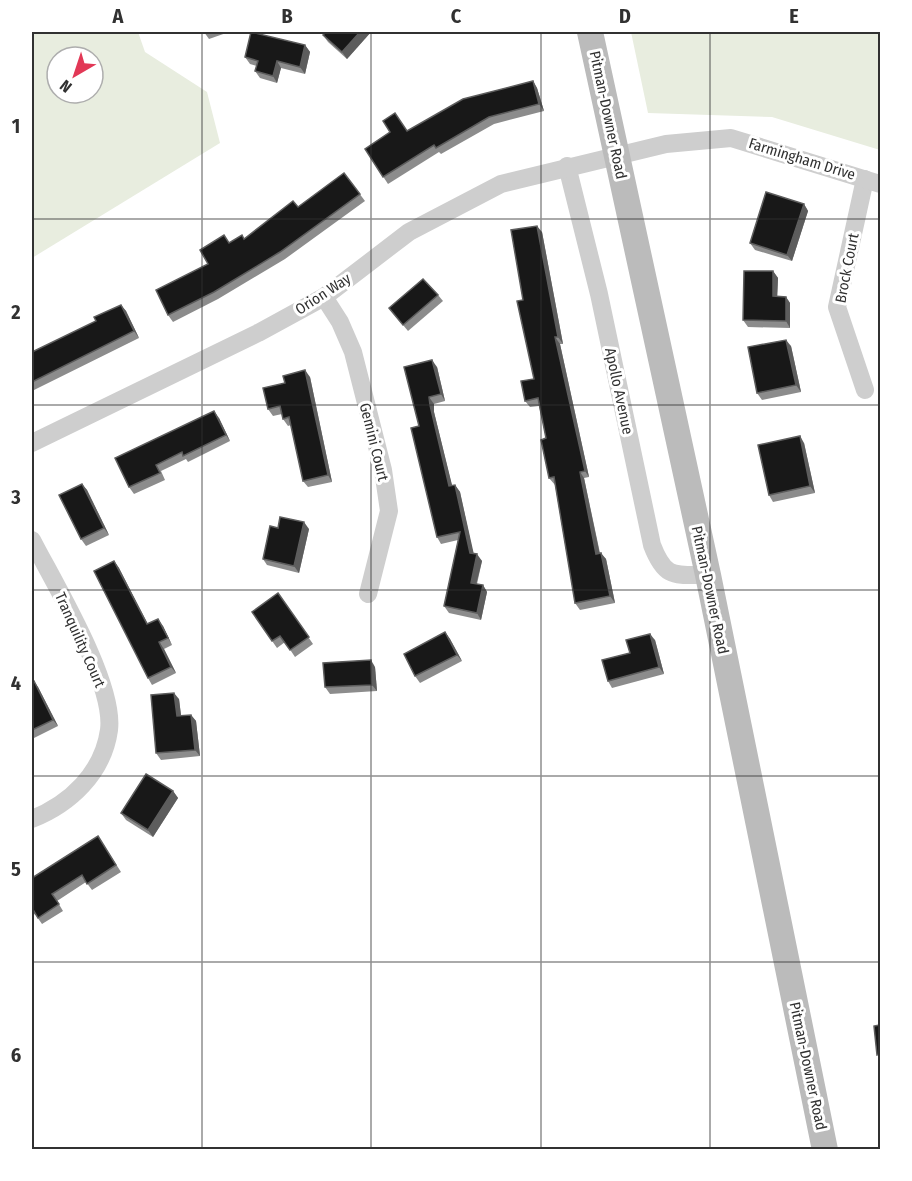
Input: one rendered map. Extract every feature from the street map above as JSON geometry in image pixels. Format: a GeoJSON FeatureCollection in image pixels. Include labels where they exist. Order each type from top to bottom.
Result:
{"type":"FeatureCollection","features":[{"type":"Feature","properties":{"kind":"street","name":"Pitman-Downer Road"},"geometry":{"type":"LineString","coordinates":[[590,32],[708,575],[825,1149]]}},
{"type":"Feature","properties":{"kind":"street","name":"Farmingham Drive"},"geometry":{"type":"LineString","coordinates":[[616,154],[666,144],[731,138],[774,149],[873,182]]}},
{"type":"Feature","properties":{"kind":"street","name":"Orion Way"},"geometry":{"type":"LineString","coordinates":[[32,443],[258,333],[324,297],[409,232],[443,212],[501,184],[616,154]]}},
{"type":"Feature","properties":{"kind":"street","name":"Apollo Avenue"},"geometry":{"type":"LineString","coordinates":[[567,166],[599,294],[652,544],[660,565],[672,575],[708,575]]}},
{"type":"Feature","properties":{"kind":"street","name":"Brock Court"},"geometry":{"type":"LineString","coordinates":[[865,390],[837,307],[873,182]]}},
{"type":"Feature","properties":{"kind":"street","name":"Gemini Court"},"geometry":{"type":"LineString","coordinates":[[324,297],[340,322],[353,352],[383,470],[389,511],[368,594]]}},
{"type":"Feature","properties":{"kind":"street","name":"Tranquility Court"},"geometry":{"type":"LineString","coordinates":[[32,540],[97,672],[106,700],[109,729],[99,761],[80,790],[45,814],[32,819]]}},
{"type":"Feature","properties":{"kind":"shaded area"},"geometry":{"type":"Polygon","coordinates":[[[32,32],[138,32],[145,52],[207,92],[220,143],[32,258],[32,32]]]}},
{"type":"Feature","properties":{"kind":"shaded area"},"geometry":{"type":"Polygon","coordinates":[[[631,32],[880,32],[880,150],[772,117],[648,113],[631,32]]]}},
{"type":"Feature","properties":{"kind":"building"},"geometry":{"type":"Polygon","coordinates":[[[251,32],[305,45],[300,67],[277,61],[273,76],[255,71],[258,61],[245,57],[251,32]]]}},
{"type":"Feature","properties":{"kind":"building"},"geometry":{"type":"Polygon","coordinates":[[[326,32],[360,32],[342,52],[323,35],[326,32]]]}},
{"type":"Feature","properties":{"kind":"building"},"geometry":{"type":"Polygon","coordinates":[[[533,81],[539,104],[489,117],[436,148],[434,145],[383,177],[365,149],[390,132],[383,121],[395,113],[407,131],[463,99],[533,81]]]}},
{"type":"Feature","properties":{"kind":"building"},"geometry":{"type":"Polygon","coordinates":[[[344,173],[360,194],[280,252],[214,292],[168,315],[156,290],[208,264],[200,250],[224,235],[229,243],[242,235],[244,239],[293,201],[298,207],[344,173]]]}},
{"type":"Feature","properties":{"kind":"building"},"geometry":{"type":"Polygon","coordinates":[[[766,192],[804,204],[787,255],[750,243],[766,192]]]}},
{"type":"Feature","properties":{"kind":"building"},"geometry":{"type":"Polygon","coordinates":[[[537,226],[558,337],[555,337],[585,471],[580,472],[596,554],[601,553],[610,596],[575,603],[554,477],[549,478],[541,440],[546,438],[538,398],[525,401],[521,381],[534,379],[517,301],[523,300],[511,230],[537,226]]]}},
{"type":"Feature","properties":{"kind":"building"},"geometry":{"type":"Polygon","coordinates":[[[744,271],[773,271],[773,296],[786,297],[786,321],[743,320],[744,271]]]}},
{"type":"Feature","properties":{"kind":"building"},"geometry":{"type":"Polygon","coordinates":[[[423,279],[438,295],[403,325],[389,308],[423,279]]]}},
{"type":"Feature","properties":{"kind":"building"},"geometry":{"type":"Polygon","coordinates":[[[121,305],[134,331],[32,382],[32,352],[96,321],[94,317],[121,305]]]}},
{"type":"Feature","properties":{"kind":"building"},"geometry":{"type":"Polygon","coordinates":[[[786,340],[796,385],[757,393],[748,347],[786,340]]]}},
{"type":"Feature","properties":{"kind":"building"},"geometry":{"type":"Polygon","coordinates":[[[432,360],[441,394],[429,397],[430,405],[449,486],[455,485],[470,553],[477,554],[471,583],[483,585],[477,613],[444,606],[460,532],[437,537],[411,428],[419,426],[404,367],[432,360]]]}},
{"type":"Feature","properties":{"kind":"building"},"geometry":{"type":"Polygon","coordinates":[[[305,370],[328,475],[303,481],[289,417],[283,419],[280,406],[268,409],[263,388],[285,383],[283,376],[305,370]]]}},
{"type":"Feature","properties":{"kind":"building"},"geometry":{"type":"Polygon","coordinates":[[[214,411],[226,435],[183,456],[182,452],[156,465],[160,473],[129,487],[115,458],[214,411]]]}},
{"type":"Feature","properties":{"kind":"building"},"geometry":{"type":"Polygon","coordinates":[[[800,436],[810,486],[769,495],[758,445],[800,436]]]}},
{"type":"Feature","properties":{"kind":"building"},"geometry":{"type":"Polygon","coordinates":[[[82,484],[104,528],[81,539],[59,495],[82,484]]]}},
{"type":"Feature","properties":{"kind":"building"},"geometry":{"type":"Polygon","coordinates":[[[280,517],[304,522],[294,566],[263,559],[270,526],[278,528],[280,517]]]}},
{"type":"Feature","properties":{"kind":"building"},"geometry":{"type":"Polygon","coordinates":[[[114,561],[147,624],[158,619],[168,638],[159,642],[171,667],[148,678],[94,571],[114,561]]]}},
{"type":"Feature","properties":{"kind":"building"},"geometry":{"type":"Polygon","coordinates":[[[278,593],[309,637],[290,650],[280,636],[272,641],[252,612],[278,593]]]}},
{"type":"Feature","properties":{"kind":"building"},"geometry":{"type":"Polygon","coordinates":[[[445,632],[457,655],[415,676],[404,654],[445,632]]]}},
{"type":"Feature","properties":{"kind":"building"},"geometry":{"type":"Polygon","coordinates":[[[650,634],[659,667],[608,681],[602,660],[630,653],[626,640],[650,634]]]}},
{"type":"Feature","properties":{"kind":"building"},"geometry":{"type":"Polygon","coordinates":[[[371,660],[372,685],[325,687],[323,663],[371,660]]]}},
{"type":"Feature","properties":{"kind":"building"},"geometry":{"type":"Polygon","coordinates":[[[34,681],[53,720],[32,730],[32,682],[34,681]]]}},
{"type":"Feature","properties":{"kind":"building"},"geometry":{"type":"Polygon","coordinates":[[[174,693],[177,716],[191,715],[195,750],[156,753],[151,695],[174,693]]]}},
{"type":"Feature","properties":{"kind":"building"},"geometry":{"type":"Polygon","coordinates":[[[146,774],[173,791],[148,830],[121,813],[146,774]]]}},
{"type":"Feature","properties":{"kind":"building"},"geometry":{"type":"Polygon","coordinates":[[[98,836],[116,865],[87,884],[82,875],[52,894],[59,904],[38,918],[32,908],[32,878],[98,836]]]}},
{"type":"Feature","properties":{"kind":"building"},"geometry":{"type":"Polygon","coordinates":[[[880,1025],[880,1054],[877,1055],[874,1026],[880,1025]]]}}]}
